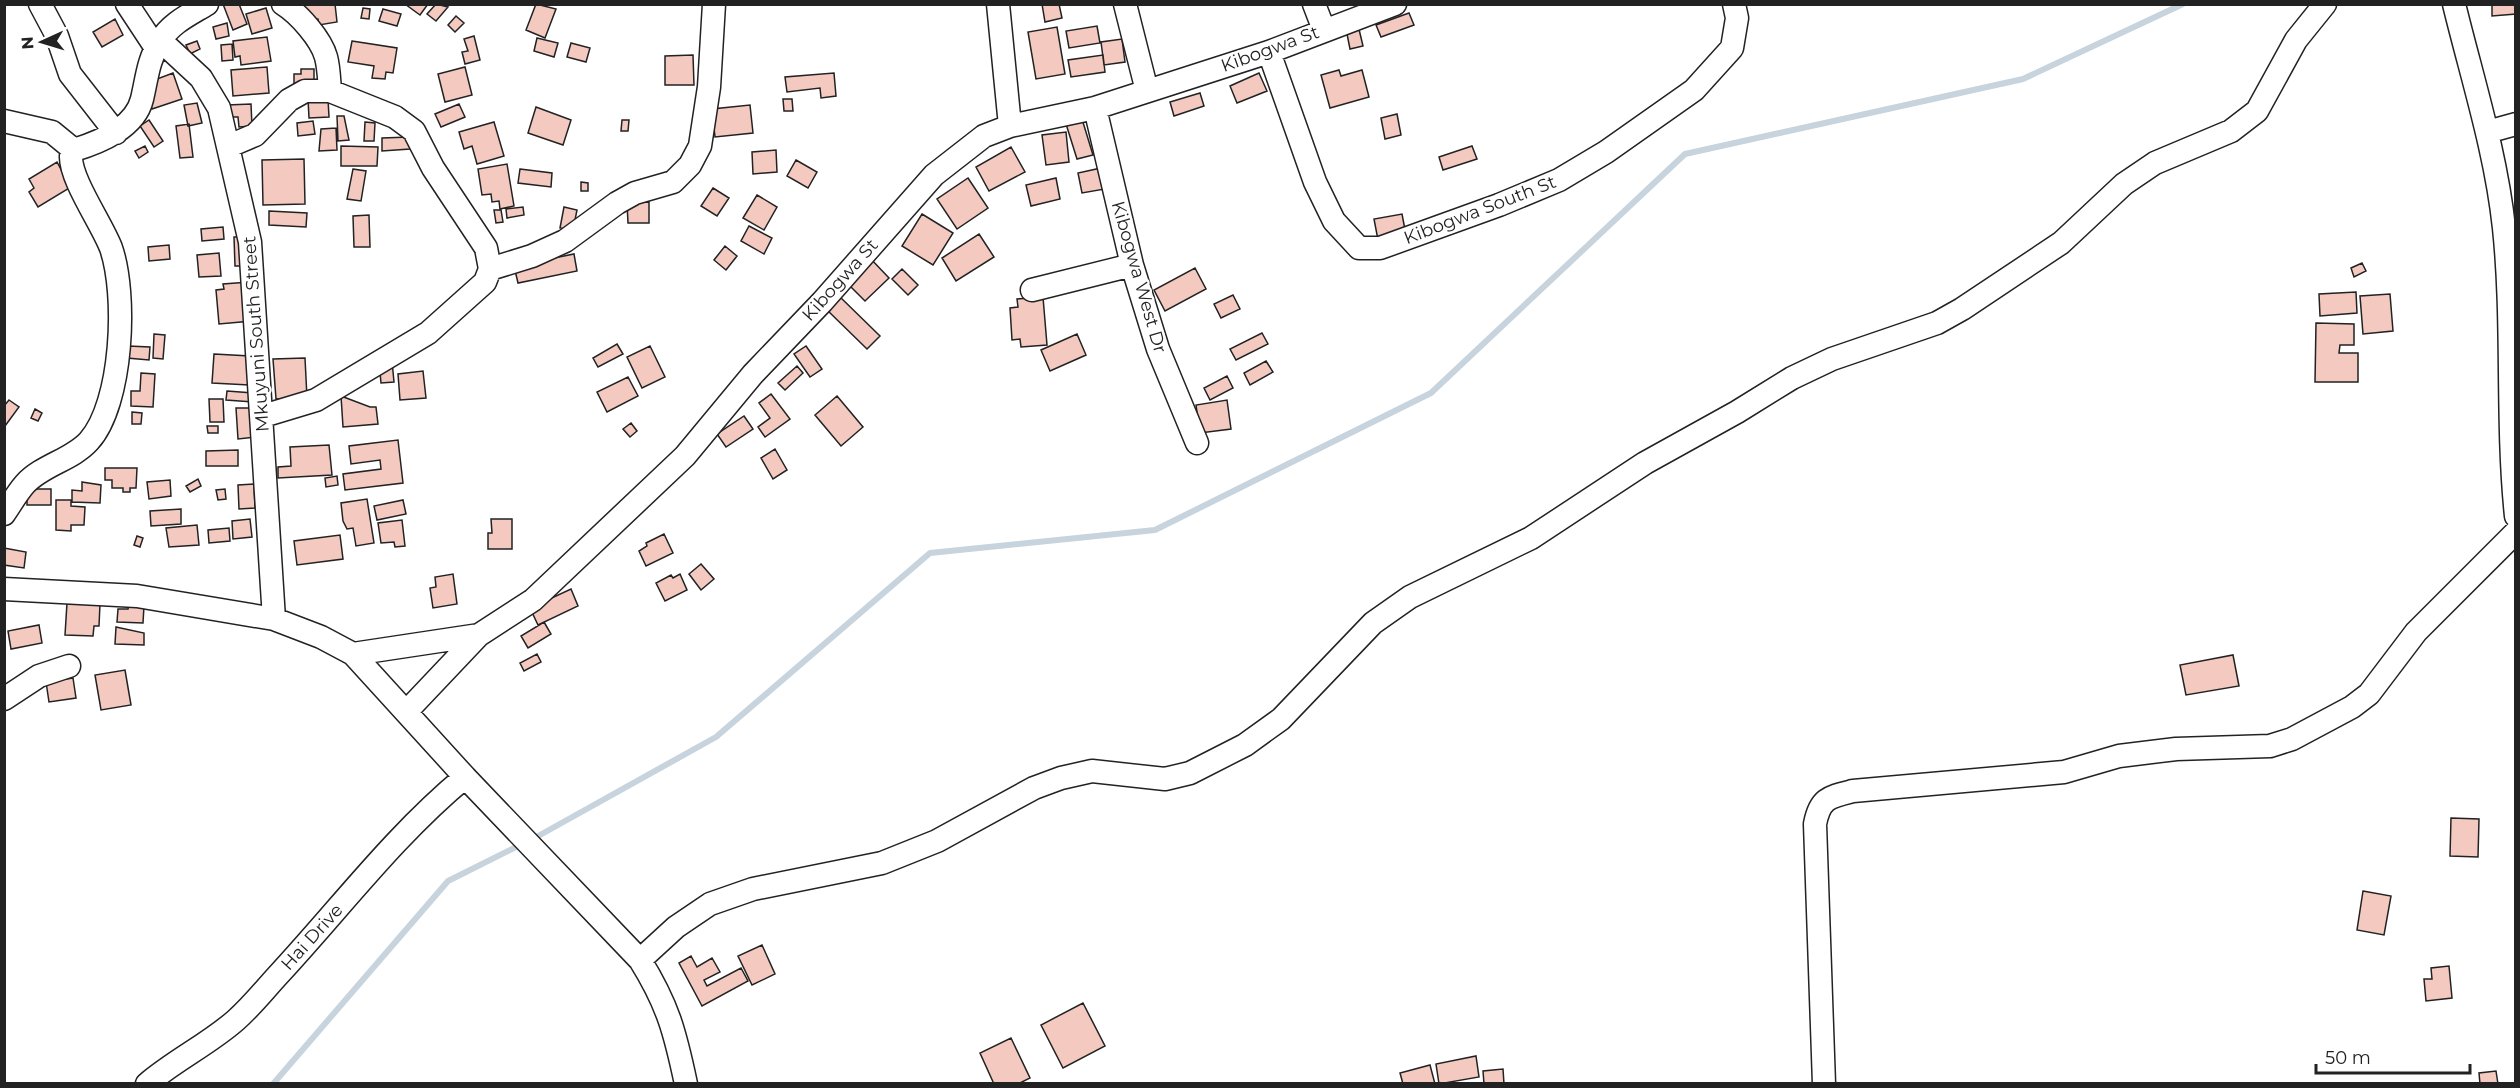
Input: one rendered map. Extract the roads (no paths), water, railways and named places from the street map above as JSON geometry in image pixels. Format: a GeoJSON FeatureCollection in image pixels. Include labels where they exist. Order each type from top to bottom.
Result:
{"type":"FeatureCollection","features":[{"type":"Feature","properties":{"kind":"street"},"geometry":{"type":"LineString","coordinates":[[40,4],[57,36],[70,74],[116,133]]}},
{"type":"Feature","properties":{"kind":"street","name":"Mkuyuni South Street"},"geometry":{"type":"LineString","coordinates":[[127,4],[158,44],[201,78],[219,108],[229,146],[250,242],[274,619]]}},
{"type":"Feature","properties":{"kind":"street"},"geometry":{"type":"LineString","coordinates":[[4,514],[26,483],[78,452],[90,440],[106,416],[121,318],[121,288],[111,248],[70,162],[75,150],[116,133],[132,118],[142,102],[149,62],[158,44],[177,22],[207,4]]}},
{"type":"Feature","properties":{"kind":"street"},"geometry":{"type":"LineString","coordinates":[[283,4],[291,9],[315,37],[326,56],[330,91]]}},
{"type":"Feature","properties":{"kind":"street"},"geometry":{"type":"LineString","coordinates":[[490,269],[532,256],[565,241],[617,203],[635,193],[673,182],[690,165],[700,146],[709,87],[714,4]]}},
{"type":"Feature","properties":{"kind":"street"},"geometry":{"type":"LineString","coordinates":[[998,4],[1010,126]]}},
{"type":"Feature","properties":{"kind":"street"},"geometry":{"type":"LineString","coordinates":[[1125,4],[1147,91]]}},
{"type":"Feature","properties":{"kind":"street"},"geometry":{"type":"LineString","coordinates":[[1314,4],[1324,30]]}},
{"type":"Feature","properties":{"kind":"street","name":"Kibogwa St"},"geometry":{"type":"LineString","coordinates":[[353,654],[479,635],[533,600],[685,456],[753,374],[822,302],[934,175],[984,136],[1010,126],[1095,108],[1269,52],[1395,4]]}},
{"type":"Feature","properties":{"kind":"street","name":"Kibogwa South St"},"geometry":{"type":"LineString","coordinates":[[1269,52],[1295,130],[1334,221],[1359,248],[1380,248],[1499,206],[1559,180],[1606,152],[1694,90],[1732,48],[1737,18],[1734,4]]}},
{"type":"Feature","properties":{"kind":"street"},"geometry":{"type":"LineString","coordinates":[[640,960],[676,927],[710,904],[753,889],[882,863],[936,841],[1034,788],[1060,778],[1092,771],[1165,779],[1190,773],[1245,745],[1281,718],[1373,624],[1410,597],[1531,538],[1645,463],[1737,412],[1792,378],[1832,359],[1937,323],[1962,309],[2061,243],[2124,184],[2155,163],[2231,131],[2257,111],[2296,40],[2325,4]]}},
{"type":"Feature","properties":{"kind":"street"},"geometry":{"type":"LineString","coordinates":[[2454,4],[2487,132],[2504,227],[2513,405],[2511,464],[2516,516]]}},
{"type":"Feature","properties":{"kind":"street"},"geometry":{"type":"LineString","coordinates":[[229,146],[255,135],[289,100],[305,91],[330,91],[395,117],[414,131],[433,168],[486,248],[490,269],[485,282],[428,333],[316,400],[262,416]]}},
{"type":"Feature","properties":{"kind":"street","name":"Kibogwa West Dr"},"geometry":{"type":"LineString","coordinates":[[1095,108],[1132,265],[1158,350],[1197,442]]}},
{"type":"Feature","properties":{"kind":"street"},"geometry":{"type":"LineString","coordinates":[[4,121],[52,132],[75,150]]}},
{"type":"Feature","properties":{"kind":"street"},"geometry":{"type":"LineString","coordinates":[[2487,132],[2516,124]]}},
{"type":"Feature","properties":{"kind":"street"},"geometry":{"type":"LineString","coordinates":[[1032,290],[1132,265]]}},
{"type":"Feature","properties":{"kind":"street"},"geometry":{"type":"LineString","coordinates":[[1824,1083],[1815,824],[1818,808],[1830,796],[1853,791],[2064,772],[2119,756],[2176,749],[2270,746],[2292,739],[2352,708],[2369,694],[2416,632],[2516,532]]}},
{"type":"Feature","properties":{"kind":"street"},"geometry":{"type":"LineString","coordinates":[[4,589],[137,596],[274,619],[321,637],[353,654],[465,777],[640,960],[658,989],[673,1024],[686,1083]]}},
{"type":"Feature","properties":{"kind":"street"},"geometry":{"type":"LineString","coordinates":[[407,711],[479,635]]}},
{"type":"Feature","properties":{"kind":"street"},"geometry":{"type":"LineString","coordinates":[[4,699],[39,676],[69,666]]}},
{"type":"Feature","properties":{"kind":"street","name":"Hai Drive"},"geometry":{"type":"LineString","coordinates":[[147,1083],[172,1063],[236,1020],[304,948],[373,866],[432,804],[465,777]]}},
{"type":"Feature","properties":{"kind":"waterway"},"geometry":{"type":"LineString","coordinates":[[531,840],[716,737],[930,553],[1155,530],[1431,393],[1685,154],[2023,79],[2183,4]]}},
{"type":"Feature","properties":{"kind":"waterway"},"geometry":{"type":"LineString","coordinates":[[273,1084],[448,881],[522,844]]}}]}
